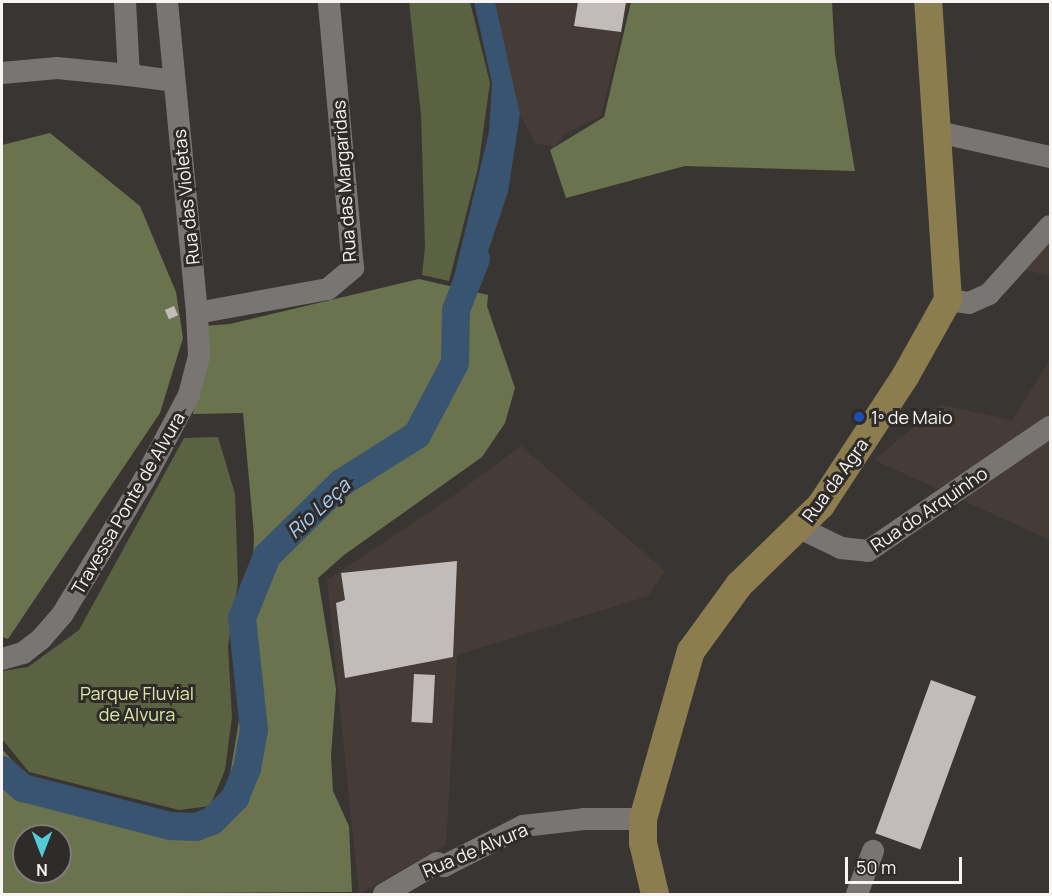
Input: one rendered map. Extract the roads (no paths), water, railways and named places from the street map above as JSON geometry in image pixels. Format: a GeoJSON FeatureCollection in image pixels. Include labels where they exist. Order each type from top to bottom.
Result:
{"type":"FeatureCollection","features":[{"type":"Feature","properties":{"kind":"main road"},"geometry":{"type":"LineString","coordinates":[[928,2],[948,300]]}},
{"type":"Feature","properties":{"kind":"main road","name":"Rua da Agra"},"geometry":{"type":"LineString","coordinates":[[655,894],[643,843],[643,819],[691,651],[739,585],[821,505],[906,375],[948,300]]}},
{"type":"Feature","properties":{"kind":"street"},"geometry":{"type":"LineString","coordinates":[[125,2],[129,75]]}},
{"type":"Feature","properties":{"kind":"street","name":"Rua das Violetas"},"geometry":{"type":"LineString","coordinates":[[167,2],[197,313]]}},
{"type":"Feature","properties":{"kind":"street","name":"Rua das Margaridas"},"geometry":{"type":"LineString","coordinates":[[197,313],[328,289],[353,268],[329,2]]}},
{"type":"Feature","properties":{"kind":"street"},"geometry":{"type":"LineString","coordinates":[[2,73],[57,68],[174,81]]}},
{"type":"Feature","properties":{"kind":"street"},"geometry":{"type":"LineString","coordinates":[[938,132],[1050,157]]}},
{"type":"Feature","properties":{"kind":"street"},"geometry":{"type":"LineString","coordinates":[[948,300],[969,303],[989,294],[1050,226]]}},
{"type":"Feature","properties":{"kind":"street","name":"Travessa Ponte de Alvura"},"geometry":{"type":"LineString","coordinates":[[2,659],[32,646],[62,615],[144,480],[189,395],[199,356],[197,313]]}},
{"type":"Feature","properties":{"kind":"street","name":"Rua do Arquinho"},"geometry":{"type":"LineString","coordinates":[[800,528],[841,548],[868,551],[1050,427]]}},
{"type":"Feature","properties":{"kind":"street","name":"Rua de Alvura"},"geometry":{"type":"LineString","coordinates":[[384,894],[438,862],[444,866],[523,826],[584,819],[643,819]]}},
{"type":"Feature","properties":{"kind":"street"},"geometry":{"type":"LineString","coordinates":[[857,894],[873,850]]}},
{"type":"Feature","properties":{"kind":"water"},"geometry":{"type":"Polygon","coordinates":[[[474,2],[495,2],[520,114],[508,192],[470,305],[453,281],[489,132],[492,83],[474,2]]]}},
{"type":"Feature","properties":{"kind":"waterway","name":"Rio Leça"},"geometry":{"type":"LineString","coordinates":[[2,770],[23,788],[170,826],[196,827],[212,821],[235,798],[247,769],[254,730],[242,618],[267,556],[341,483],[417,435],[455,363],[456,310],[476,259]]}},
{"type":"Feature","properties":{"kind":"place","name":"1º de Maio"},"geometry":{"type":"Point","coordinates":[859,417]}},
{"type":"Feature","properties":{"kind":"park label","name":"Parque Fluvial de Alvura"},"geometry":{"type":"Point","coordinates":[137,704]}}]}
